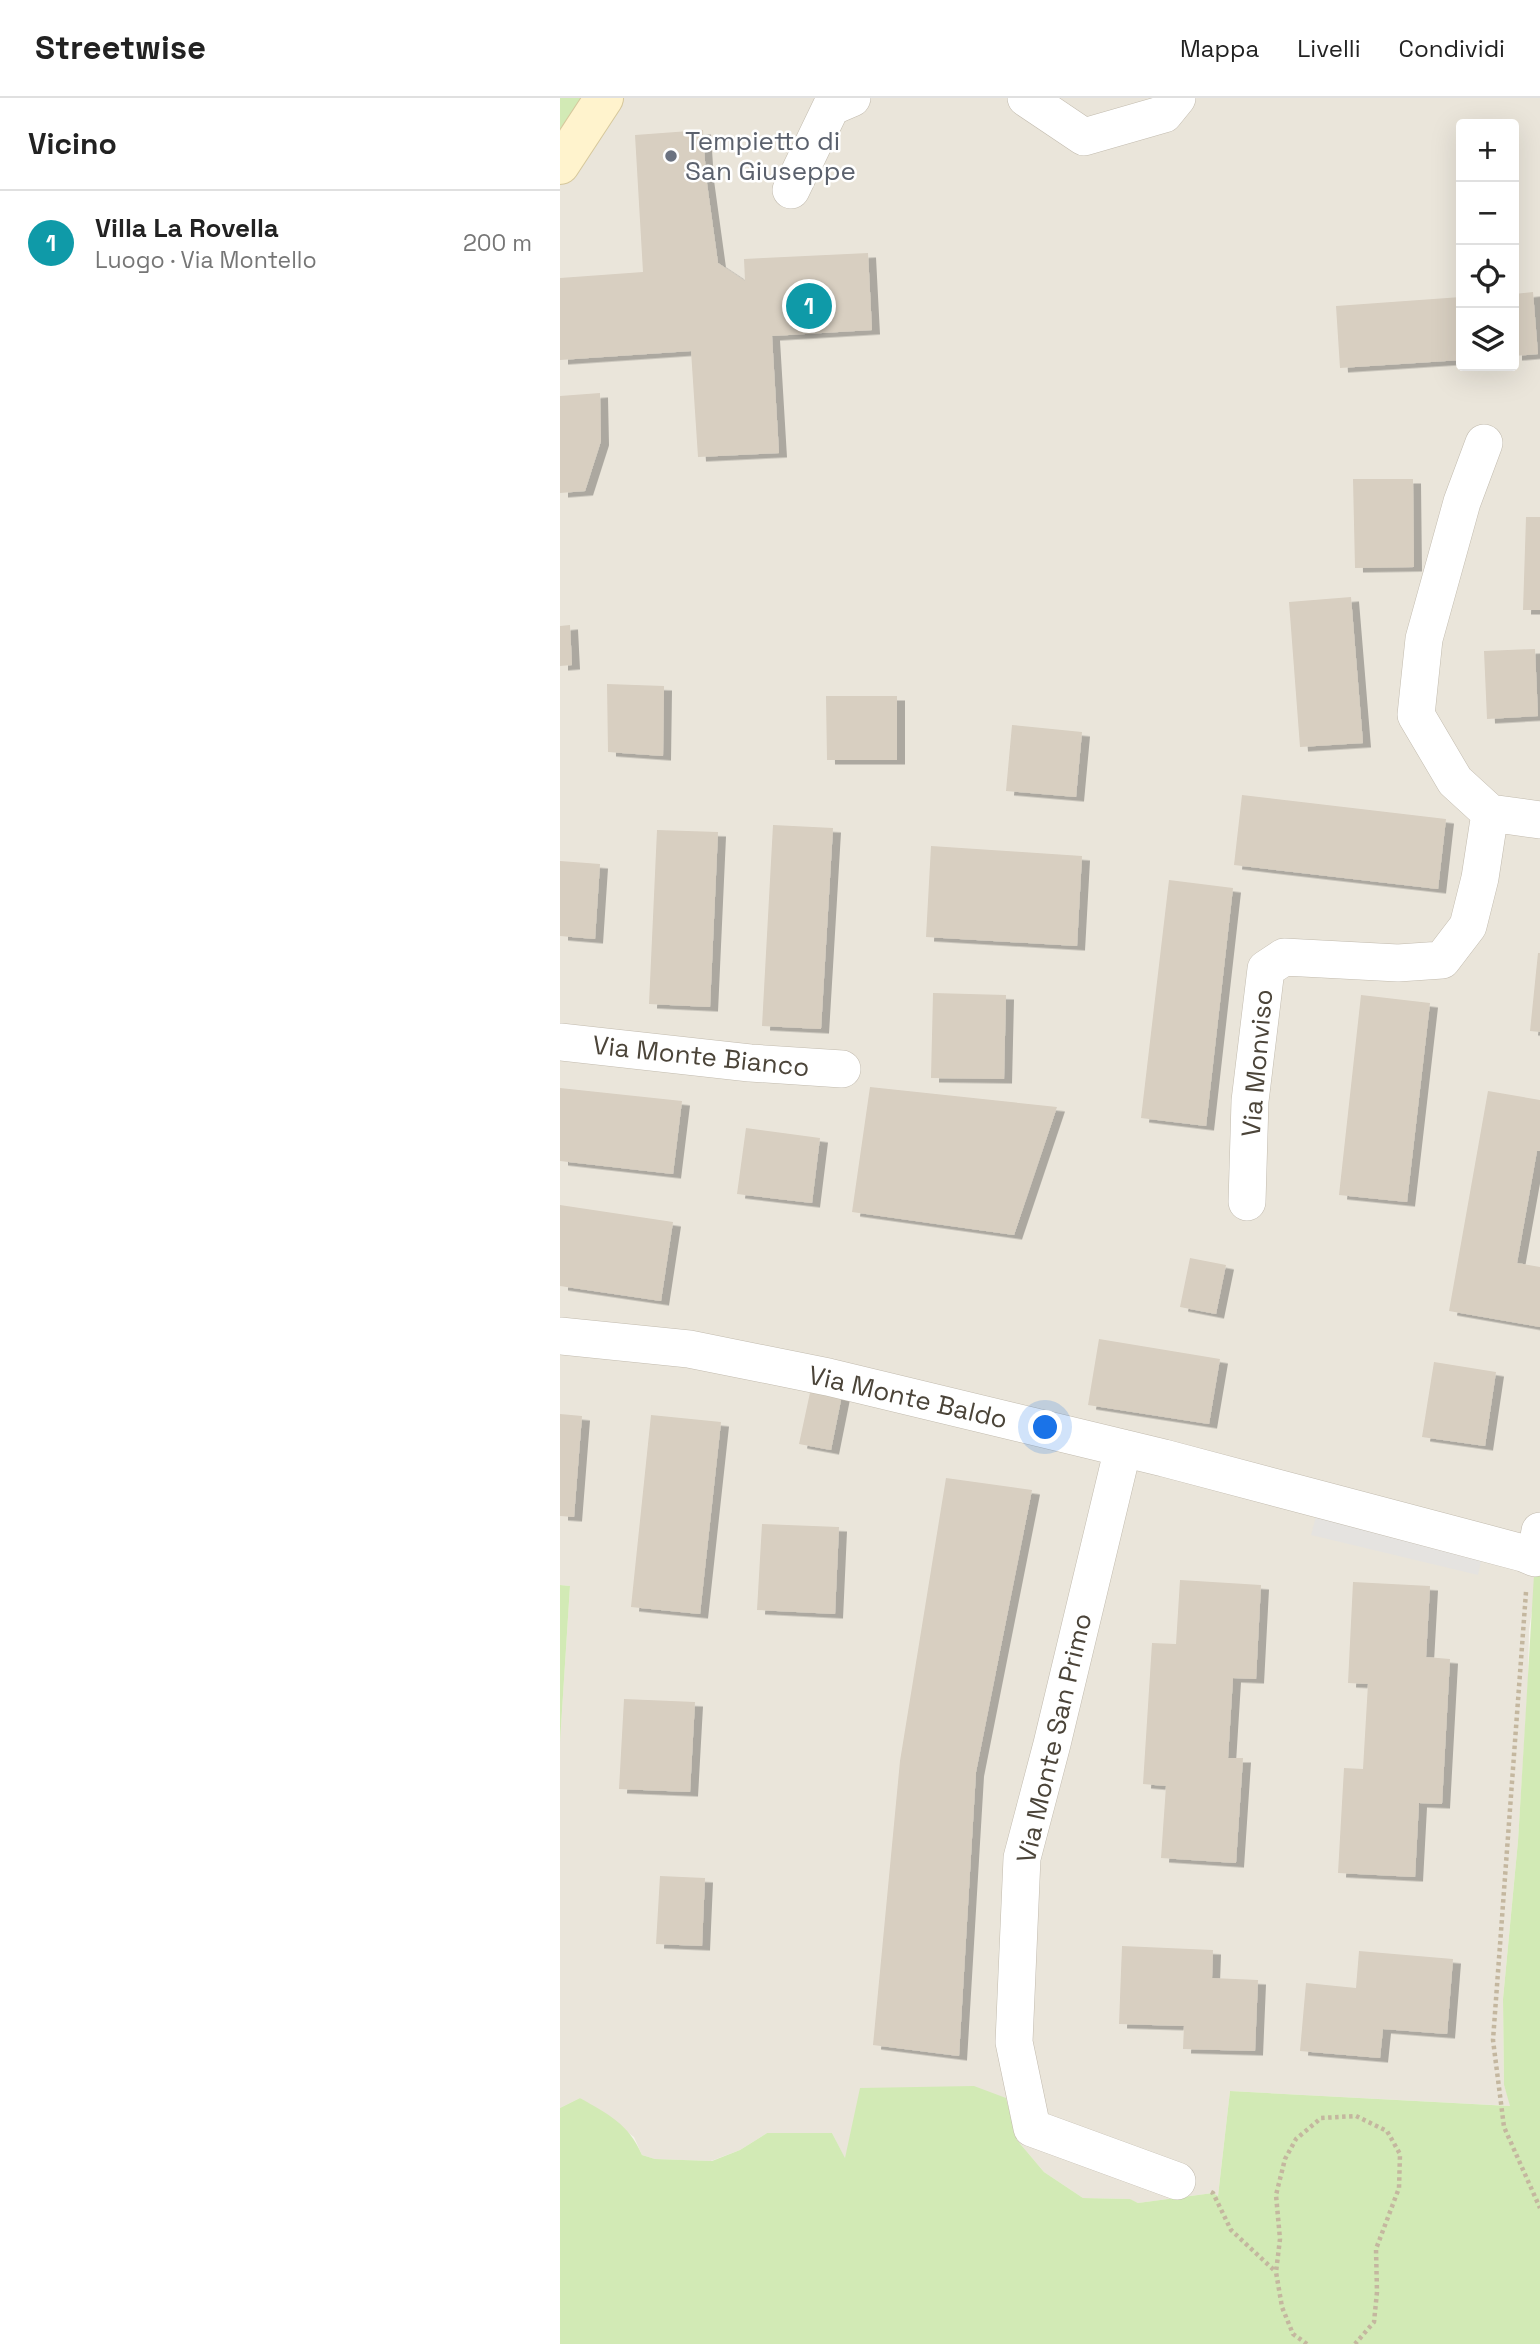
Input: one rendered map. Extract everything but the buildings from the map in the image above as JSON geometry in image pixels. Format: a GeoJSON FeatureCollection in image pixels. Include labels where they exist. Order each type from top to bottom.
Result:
{"type":"FeatureCollection","features":[{"type":"Feature","properties":{"kind":"street"},"geometry":{"type":"LineString","coordinates":[[560,165],[604,98]]}},
{"type":"Feature","properties":{"kind":"street"},"geometry":{"type":"LineString","coordinates":[[791,190],[831,107],[852,98]]}},
{"type":"Feature","properties":{"kind":"street"},"geometry":{"type":"LineString","coordinates":[[1026,98],[1084,136],[1164,114],[1177,98]]}},
{"type":"Feature","properties":{"kind":"street"},"geometry":{"type":"LineString","coordinates":[[1484,443],[1462,502],[1424,639],[1416,715],[1455,781],[1490,813],[1540,820]]}},
{"type":"Feature","properties":{"kind":"street","name":"Via Monviso"},"geometry":{"type":"LineString","coordinates":[[1247,1202],[1250,1101],[1266,969],[1283,957],[1398,963],[1442,960],[1468,926],[1480,878],[1490,813]]}},
{"type":"Feature","properties":{"kind":"street","name":"Via Monte Bianco"},"geometry":{"type":"LineString","coordinates":[[560,1042],[842,1069]]}},
{"type":"Feature","properties":{"kind":"street","name":"Via Monte Baldo"},"geometry":{"type":"LineString","coordinates":[[560,1336],[689,1349],[828,1377],[1532,1547]]}},
{"type":"Feature","properties":{"kind":"street","name":"Via Monte San Primo"},"geometry":{"type":"LineString","coordinates":[[1123,1448],[1022,1858],[1014,2042],[1032,2128],[1177,2181]]}},
{"type":"Feature","properties":{"kind":"path"},"geometry":{"type":"LineString","coordinates":[[1532,1547],[1493,2040],[1504,2127],[1540,2208]]}},
{"type":"Feature","properties":{"kind":"path"},"geometry":{"type":"LineString","coordinates":[[1307,2344],[1293,2334],[1282,2307],[1276,2272],[1280,2239],[1276,2195],[1285,2160],[1296,2139],[1321,2118],[1356,2116],[1387,2131],[1400,2154],[1399,2188],[1376,2249],[1377,2292],[1374,2322],[1355,2344]]}},
{"type":"Feature","properties":{"kind":"path"},"geometry":{"type":"LineString","coordinates":[[1177,2181],[1213,2193],[1231,2230],[1276,2272]]}},
{"type":"Feature","properties":{"kind":"shaded area"},"geometry":{"type":"Polygon","coordinates":[[[604,98],[1540,98],[1540,1560],[1529,1630],[1518,1841],[1503,1999],[1504,2085],[1511,2106],[1230,2091],[1218,2196],[1213,2193],[1138,2203],[1129,2199],[1083,2198],[1044,2172],[1017,2140],[1006,2098],[845,2159],[832,2133],[767,2133],[740,2150],[711,2161],[655,2159],[642,2155],[634,2137],[580,2098],[560,2108],[560,1742],[570,1586],[560,1585],[560,165],[604,98]]]}},
{"type":"Feature","properties":{"kind":"shaded area"},"geometry":{"type":"Polygon","coordinates":[[[1317,1513],[1483,1552],[1478,1575],[1311,1535],[1317,1513]]]}},
{"type":"Feature","properties":{"kind":"green space"},"geometry":{"type":"Polygon","coordinates":[[[560,98],[581,98],[560,129],[560,98]]]}},
{"type":"Feature","properties":{"kind":"green space"},"geometry":{"type":"Polygon","coordinates":[[[1535,1558],[1540,1560],[1540,2344],[560,2344],[560,2108],[580,2098],[617,2121],[637,2144],[642,2155],[655,2159],[712,2161],[740,2150],[767,2133],[832,2133],[845,2158],[860,2088],[974,2086],[1006,2098],[1017,2140],[1044,2172],[1083,2198],[1130,2199],[1138,2203],[1213,2193],[1218,2196],[1230,2091],[1510,2106],[1504,2085],[1503,1999],[1518,1841],[1535,1558]]]}},
{"type":"Feature","properties":{"kind":"green space"},"geometry":{"type":"Polygon","coordinates":[[[560,1585],[570,1586],[560,1742],[560,1585]]]}},
{"type":"Feature","properties":{"kind":"place","name":"Tempietto di San Giuseppe"},"geometry":{"type":"Point","coordinates":[671,156]}},
{"type":"Feature","properties":{"kind":"place","name":"Villa La Rovella"},"geometry":{"type":"Point","coordinates":[809,306]}}]}
